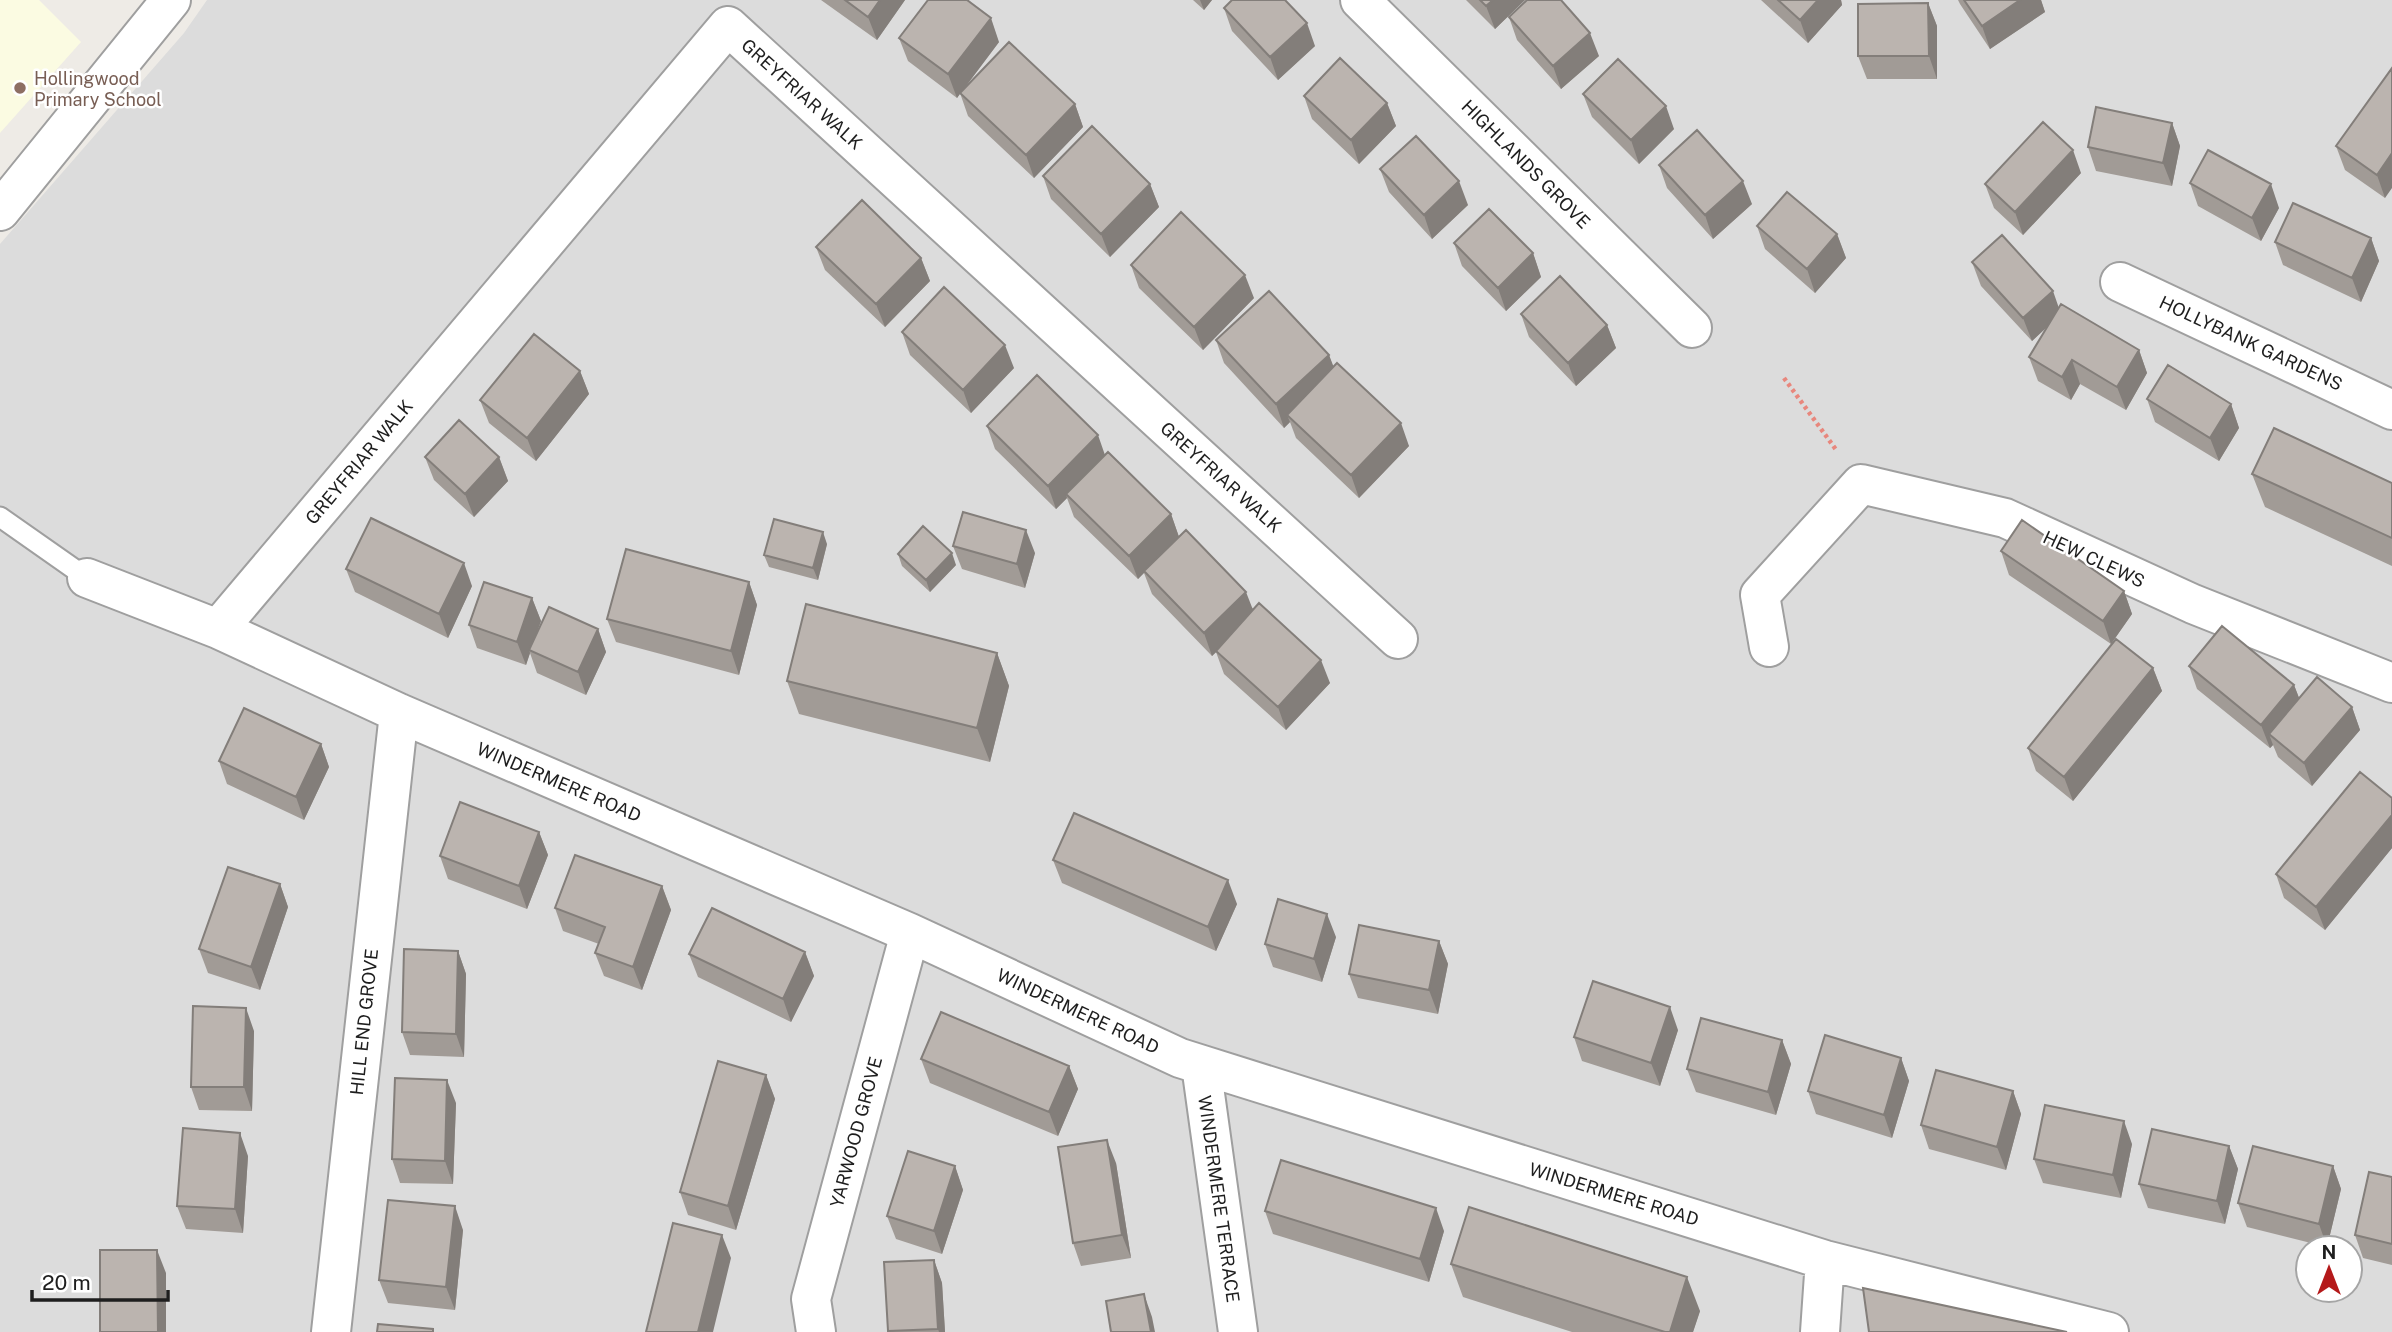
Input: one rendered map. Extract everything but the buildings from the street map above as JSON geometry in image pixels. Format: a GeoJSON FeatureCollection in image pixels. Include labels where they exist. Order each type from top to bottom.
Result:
{"type":"FeatureCollection","features":[{"type":"Feature","properties":{"kind":"street"},"geometry":{"type":"LineString","coordinates":[[0,211],[170,0]]}},
{"type":"Feature","properties":{"kind":"street","name":"HIGHLANDS GROVE"},"geometry":{"type":"LineString","coordinates":[[1360,0],[1692,328]]}},
{"type":"Feature","properties":{"kind":"street","name":"GREYFRIAR WALK"},"geometry":{"type":"LineString","coordinates":[[218,629],[728,26],[1398,639]]}},
{"type":"Feature","properties":{"kind":"street","name":"HOLLYBANK GARDENS"},"geometry":{"type":"LineString","coordinates":[[2120,282],[2389,402]]}},
{"type":"Feature","properties":{"kind":"street"},"geometry":{"type":"LineString","coordinates":[[1769,647],[1760,595],[1861,484]]}},
{"type":"Feature","properties":{"kind":"street","name":"HEW CLEWS"},"geometry":{"type":"LineString","coordinates":[[1861,484],[2006,518],[2193,604],[2392,683]]}},
{"type":"Feature","properties":{"kind":"street","name":"WINDERMERE ROAD"},"geometry":{"type":"LineString","coordinates":[[87,578],[218,629],[399,713],[910,933],[1180,1058],[1825,1260],[2109,1332]]}},
{"type":"Feature","properties":{"kind":"street","name":"HILL END GROVE"},"geometry":{"type":"LineString","coordinates":[[331,1332],[399,713]]}},
{"type":"Feature","properties":{"kind":"street","name":"YARWOOD GROVE"},"geometry":{"type":"LineString","coordinates":[[816,1332],[811,1299],[910,933]]}},
{"type":"Feature","properties":{"kind":"street","name":"WINDERMERE TERRACE"},"geometry":{"type":"LineString","coordinates":[[1201,1065],[1238,1332]]}},
{"type":"Feature","properties":{"kind":"street"},"geometry":{"type":"LineString","coordinates":[[1820,1332],[1825,1260]]}},
{"type":"Feature","properties":{"kind":"lane"},"geometry":{"type":"LineString","coordinates":[[0,517],[87,578]]}},
{"type":"Feature","properties":{"kind":"path"},"geometry":{"type":"LineString","coordinates":[[1784,378],[1861,484]]}},
{"type":"Feature","properties":{"kind":"shaded area","name":"Hollingwood Primary School"},"geometry":{"type":"Polygon","coordinates":[[[0,0],[39,0],[81,42],[0,133],[0,0]]]}},
{"type":"Feature","properties":{"kind":"shaded area"},"geometry":{"type":"Polygon","coordinates":[[[207,0],[2392,0],[2392,1332],[0,1332],[0,244],[184,33],[207,0]]]}},
{"type":"Feature","properties":{"kind":"place","name":"Hollingwood Primary School"},"geometry":{"type":"Point","coordinates":[20,88]}}]}
